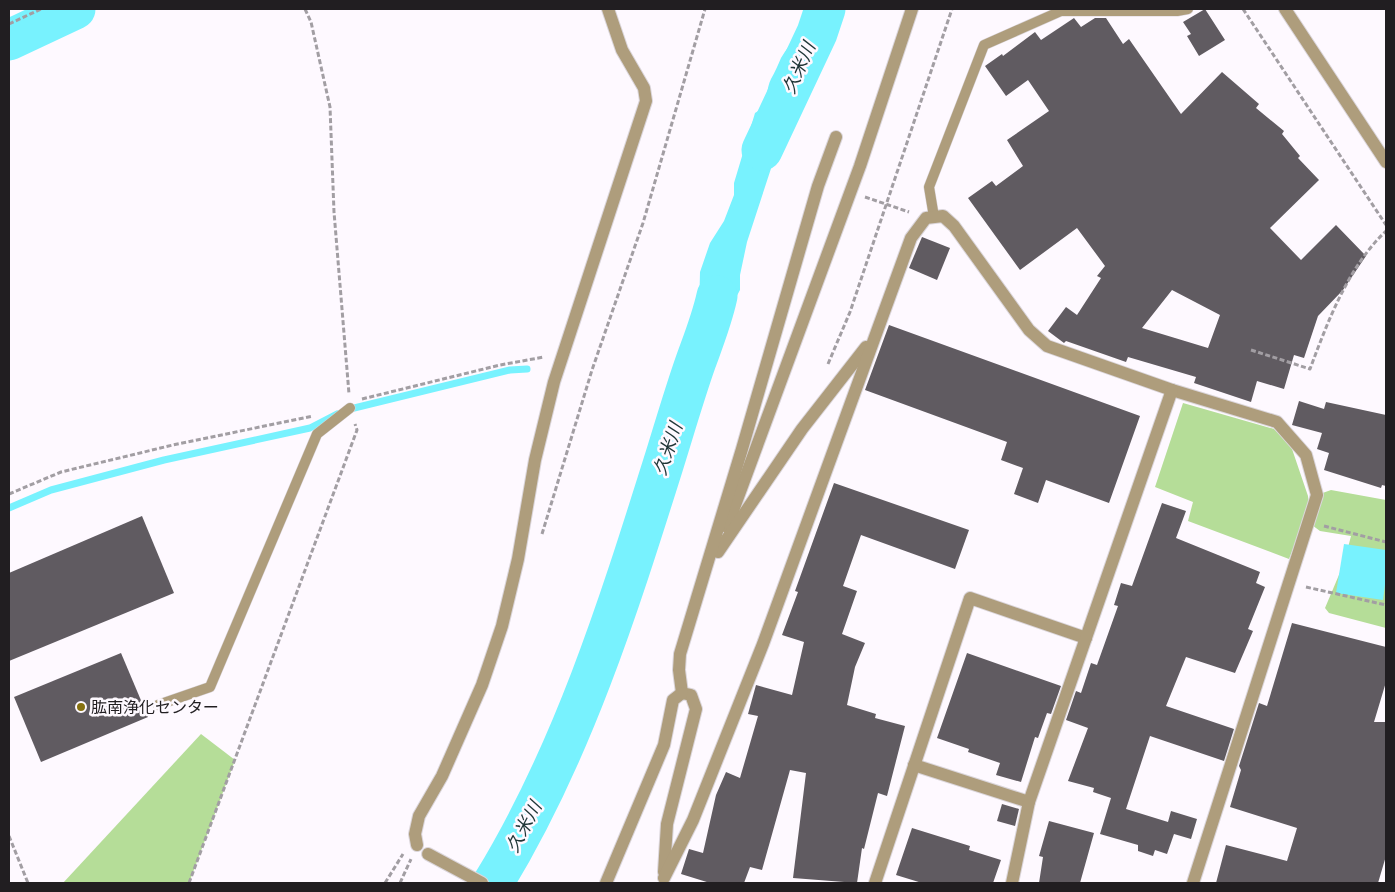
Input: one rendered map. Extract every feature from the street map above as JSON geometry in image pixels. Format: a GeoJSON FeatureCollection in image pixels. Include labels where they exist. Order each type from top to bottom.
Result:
{"type":"FeatureCollection","features":[{"type":"Feature","properties":{"kind":"street"},"geometry":{"type":"LineString","coordinates":[[418,845],[415,834],[419,816],[442,776],[478,694],[502,626],[518,559],[536,460],[554,382],[646,101],[644,88],[622,50],[608,9]]}},
{"type":"Feature","properties":{"kind":"street"},"geometry":{"type":"LineString","coordinates":[[680,654],[851,192],[912,9]]}},
{"type":"Feature","properties":{"kind":"street"},"geometry":{"type":"LineString","coordinates":[[1285,9],[1386,162]]}},
{"type":"Feature","properties":{"kind":"street"},"geometry":{"type":"LineString","coordinates":[[682,693],[679,670],[680,654],[818,186],[836,138]]}},
{"type":"Feature","properties":{"kind":"street"},"geometry":{"type":"LineString","coordinates":[[663,881],[693,820],[763,644],[910,238],[930,217],[943,216],[954,226],[1029,330],[1047,346],[1172,390],[1277,422],[1306,455],[1317,495],[1193,883]]}},
{"type":"Feature","properties":{"kind":"street"},"geometry":{"type":"LineString","coordinates":[[718,552],[802,429],[857,360],[878,328]]}},
{"type":"Feature","properties":{"kind":"street"},"geometry":{"type":"LineString","coordinates":[[1012,883],[1029,802],[1172,390]]}},
{"type":"Feature","properties":{"kind":"street"},"geometry":{"type":"LineString","coordinates":[[875,883],[970,598],[1086,638]]}},
{"type":"Feature","properties":{"kind":"street"},"geometry":{"type":"LineString","coordinates":[[663,881],[667,824],[696,709],[691,695],[682,693]]}},
{"type":"Feature","properties":{"kind":"street"},"geometry":{"type":"LineString","coordinates":[[606,883],[664,745],[673,700],[682,693]]}},
{"type":"Feature","properties":{"kind":"street"},"geometry":{"type":"LineString","coordinates":[[914,765],[1029,802]]}},
{"type":"Feature","properties":{"kind":"street"},"geometry":{"type":"LineString","coordinates":[[428,854],[482,883]]}},
{"type":"Feature","properties":{"kind":"lane"},"geometry":{"type":"LineString","coordinates":[[930,217],[929,187],[984,45],[1061,11],[1178,11],[1188,9]]}},
{"type":"Feature","properties":{"kind":"lane"},"geometry":{"type":"LineString","coordinates":[[158,705],[210,687],[317,434],[350,408]]}},
{"type":"Feature","properties":{"kind":"path"},"geometry":{"type":"LineString","coordinates":[[9,24],[41,9]]}},
{"type":"Feature","properties":{"kind":"path"},"geometry":{"type":"LineString","coordinates":[[189,883],[357,430],[350,408],[334,212],[330,107],[311,22],[305,9]]}},
{"type":"Feature","properties":{"kind":"path"},"geometry":{"type":"LineString","coordinates":[[540,540],[592,370],[643,223],[705,9]]}},
{"type":"Feature","properties":{"kind":"path"},"geometry":{"type":"LineString","coordinates":[[825,372],[850,312],[952,9]]}},
{"type":"Feature","properties":{"kind":"path"},"geometry":{"type":"LineString","coordinates":[[1243,9],[1386,225]]}},
{"type":"Feature","properties":{"kind":"path"},"geometry":{"type":"LineString","coordinates":[[851,192],[930,217]]}},
{"type":"Feature","properties":{"kind":"path"},"geometry":{"type":"LineString","coordinates":[[1251,350],[1310,368],[1338,300],[1376,241],[1386,232]]}},
{"type":"Feature","properties":{"kind":"path"},"geometry":{"type":"LineString","coordinates":[[9,494],[61,472],[173,445],[350,408],[362,399],[500,365],[563,354]]}},
{"type":"Feature","properties":{"kind":"path"},"geometry":{"type":"LineString","coordinates":[[1308,522],[1386,542]]}},
{"type":"Feature","properties":{"kind":"path"},"geometry":{"type":"LineString","coordinates":[[1288,582],[1386,605]]}},
{"type":"Feature","properties":{"kind":"path"},"geometry":{"type":"LineString","coordinates":[[9,836],[28,883]]}},
{"type":"Feature","properties":{"kind":"path"},"geometry":{"type":"LineString","coordinates":[[400,883],[418,845]]}},
{"type":"Feature","properties":{"kind":"green space"},"geometry":{"type":"Polygon","coordinates":[[[1183,403],[1274,429],[1291,446],[1308,496],[1309,509],[1289,559],[1188,521],[1193,502],[1155,487],[1183,403]]]}},
{"type":"Feature","properties":{"kind":"green space"},"geometry":{"type":"Polygon","coordinates":[[[1331,490],[1386,500],[1386,628],[1329,613],[1325,608],[1344,563],[1351,536],[1320,531],[1308,522],[1317,495],[1331,490]]]}},
{"type":"Feature","properties":{"kind":"green space"},"geometry":{"type":"Polygon","coordinates":[[[201,734],[235,760],[189,883],[63,883],[201,734]]]}},
{"type":"Feature","properties":{"kind":"water"},"geometry":{"type":"Polygon","coordinates":[[[813,9],[827,9],[803,50],[783,74],[782,87],[793,124],[788,138],[781,138],[747,242],[740,275],[740,290],[707,359],[703,358],[695,337],[699,313],[700,272],[710,243],[724,221],[734,195],[734,183],[755,113],[765,102],[769,84],[781,58],[813,9]]]}},
{"type":"Feature","properties":{"kind":"water"},"geometry":{"type":"Polygon","coordinates":[[[1344,544],[1386,550],[1386,577],[1383,600],[1336,593],[1344,544]]]}},
{"type":"Feature","properties":{"kind":"building"},"geometry":{"type":"Polygon","coordinates":[[[1205,9],[1225,40],[1199,56],[1187,36],[1191,34],[1183,22],[1205,9]]]}},
{"type":"Feature","properties":{"kind":"building"},"geometry":{"type":"Polygon","coordinates":[[[1074,18],[1081,27],[1095,18],[1106,18],[1123,44],[1129,39],[1181,114],[1222,72],[1259,104],[1256,108],[1284,131],[1282,134],[1300,156],[1298,158],[1319,180],[1270,228],[1301,260],[1336,225],[1366,256],[1343,290],[1318,316],[1304,358],[1294,355],[1284,389],[1257,381],[1251,402],[1194,383],[1196,377],[1128,357],[1126,362],[1066,341],[1064,343],[1048,331],[1066,307],[1077,315],[1101,278],[1097,276],[1105,266],[1077,228],[1020,270],[968,198],[992,181],[996,186],[1023,166],[1007,140],[1049,111],[1028,80],[1006,96],[985,66],[1002,54],[1003,56],[1035,32],[1041,40],[1074,18]],[[1172,290],[1142,328],[1208,348],[1220,315],[1172,290]]]}},
{"type":"Feature","properties":{"kind":"building"},"geometry":{"type":"Polygon","coordinates":[[[922,237],[950,248],[937,280],[909,268],[922,237]]]}},
{"type":"Feature","properties":{"kind":"building"},"geometry":{"type":"Polygon","coordinates":[[[889,325],[1140,416],[1109,503],[1046,480],[1038,503],[1014,494],[1023,468],[1001,460],[1007,442],[865,390],[889,325]]]}},
{"type":"Feature","properties":{"kind":"building"},"geometry":{"type":"Polygon","coordinates":[[[1299,401],[1324,409],[1326,402],[1386,415],[1386,486],[1382,485],[1381,488],[1324,470],[1329,453],[1317,449],[1322,433],[1292,425],[1299,401]]]}},
{"type":"Feature","properties":{"kind":"building"},"geometry":{"type":"Polygon","coordinates":[[[834,483],[969,530],[955,569],[861,535],[843,586],[857,591],[842,634],[865,643],[855,667],[847,705],[876,714],[875,718],[905,726],[887,796],[878,793],[864,849],[862,848],[857,883],[793,878],[806,773],[790,770],[762,870],[750,867],[744,883],[710,883],[681,874],[689,849],[703,853],[716,795],[726,772],[740,778],[758,716],[748,714],[756,685],[792,695],[804,642],[782,635],[798,592],[795,591],[834,483]]]}},
{"type":"Feature","properties":{"kind":"building"},"geometry":{"type":"Polygon","coordinates":[[[1162,503],[1186,511],[1176,538],[1260,572],[1256,583],[1265,587],[1248,629],[1253,631],[1235,673],[1186,657],[1166,706],[1234,729],[1224,761],[1150,736],[1126,809],[1168,822],[1171,811],[1197,819],[1191,839],[1174,834],[1167,854],[1155,850],[1153,856],[1138,851],[1138,845],[1100,834],[1111,798],[1093,792],[1094,788],[1068,781],[1088,728],[1066,720],[1076,691],[1081,693],[1091,663],[1097,665],[1118,606],[1114,605],[1121,583],[1132,586],[1162,503]]]}},
{"type":"Feature","properties":{"kind":"building"},"geometry":{"type":"Polygon","coordinates":[[[142,516],[174,593],[9,661],[9,573],[142,516]]]}},
{"type":"Feature","properties":{"kind":"building"},"geometry":{"type":"Polygon","coordinates":[[[1292,623],[1386,647],[1386,682],[1374,722],[1386,722],[1386,856],[1378,883],[1216,883],[1226,845],[1287,861],[1297,828],[1230,807],[1241,770],[1239,766],[1259,703],[1267,706],[1292,623]]]}},
{"type":"Feature","properties":{"kind":"building","name":"肱南浄化センター"},"geometry":{"type":"Polygon","coordinates":[[[121,653],[148,717],[41,762],[14,697],[121,653]]]}},
{"type":"Feature","properties":{"kind":"building"},"geometry":{"type":"Polygon","coordinates":[[[967,653],[1061,686],[1051,714],[1047,713],[1038,738],[1035,737],[1021,782],[996,775],[1000,763],[968,752],[969,749],[937,738],[967,653]]]}},
{"type":"Feature","properties":{"kind":"building"},"geometry":{"type":"Polygon","coordinates":[[[1002,804],[1019,809],[1015,826],[997,821],[1002,804]]]}},
{"type":"Feature","properties":{"kind":"building"},"geometry":{"type":"Polygon","coordinates":[[[1049,821],[1094,833],[1080,883],[1039,883],[1043,857],[1039,856],[1049,821]]]}},
{"type":"Feature","properties":{"kind":"building"},"geometry":{"type":"Polygon","coordinates":[[[912,828],[970,846],[969,850],[1001,860],[993,883],[922,883],[896,875],[912,828]]]}},
{"type":"Feature","properties":{"kind":"waterway"},"geometry":{"type":"LineString","coordinates":[[9,40],[75,9]]}},
{"type":"Feature","properties":{"kind":"waterway","name":"久米川"},"geometry":{"type":"LineString","coordinates":[[762,150],[817,33],[825,9]]}},
{"type":"Feature","properties":{"kind":"waterway","name":"久米川"},"geometry":{"type":"LineString","coordinates":[[493,883],[547,783],[591,679],[629,572],[717,296]]}},
{"type":"Feature","properties":{"kind":"waterway"},"geometry":{"type":"LineString","coordinates":[[346,410],[510,370],[527,369]]}},
{"type":"Feature","properties":{"kind":"waterway"},"geometry":{"type":"LineString","coordinates":[[9,508],[51,490],[164,460],[310,428],[337,414]]}},
{"type":"Feature","properties":{"kind":"place","name":"肱南浄化センター"},"geometry":{"type":"Point","coordinates":[81,707]}}]}
